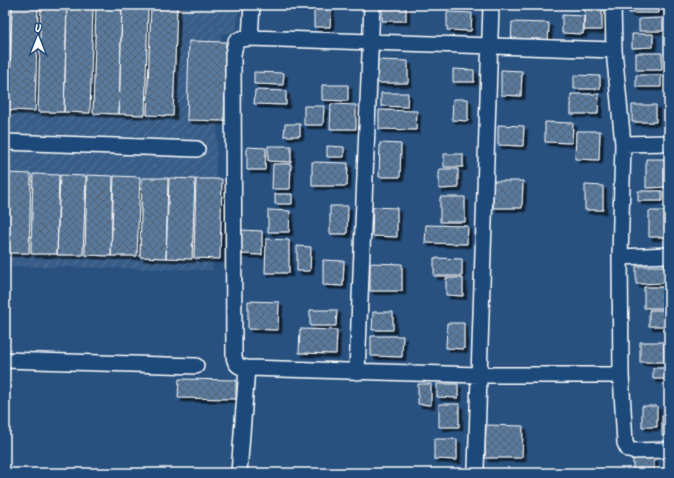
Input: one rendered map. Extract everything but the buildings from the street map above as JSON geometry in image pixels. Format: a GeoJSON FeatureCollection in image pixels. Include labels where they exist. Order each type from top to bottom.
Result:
{"type":"FeatureCollection","features":[{"type":"Feature","properties":{"kind":"street"},"geometry":{"type":"LineString","coordinates":[[250,38],[252,5]]}},
{"type":"Feature","properties":{"kind":"street"},"geometry":{"type":"LineString","coordinates":[[357,372],[369,42],[372,5]]}},
{"type":"Feature","properties":{"kind":"street"},"geometry":{"type":"LineString","coordinates":[[476,470],[491,5]]}},
{"type":"Feature","properties":{"kind":"street"},"geometry":{"type":"LineString","coordinates":[[613,5],[614,50],[623,144],[620,256],[621,375],[626,446],[628,449],[637,452],[669,450]]}},
{"type":"Feature","properties":{"kind":"street"},"geometry":{"type":"LineString","coordinates":[[614,50],[250,38],[236,41],[233,54],[234,356],[235,362],[239,366],[247,368],[479,375],[621,375]]}},
{"type":"Feature","properties":{"kind":"street"},"geometry":{"type":"LineString","coordinates":[[5,142],[197,149]]}},
{"type":"Feature","properties":{"kind":"street"},"geometry":{"type":"LineString","coordinates":[[623,144],[669,143]]}},
{"type":"Feature","properties":{"kind":"street"},"geometry":{"type":"LineString","coordinates":[[620,256],[669,255]]}},
{"type":"Feature","properties":{"kind":"street"},"geometry":{"type":"LineString","coordinates":[[5,360],[196,366]]}},
{"type":"Feature","properties":{"kind":"street"},"geometry":{"type":"LineString","coordinates":[[239,473],[247,368]]}},
{"type":"Feature","properties":{"kind":"shaded area"},"geometry":{"type":"Polygon","coordinates":[[[5,5],[238,5],[237,30],[221,35],[212,270],[5,266],[5,5]]]}}]}
